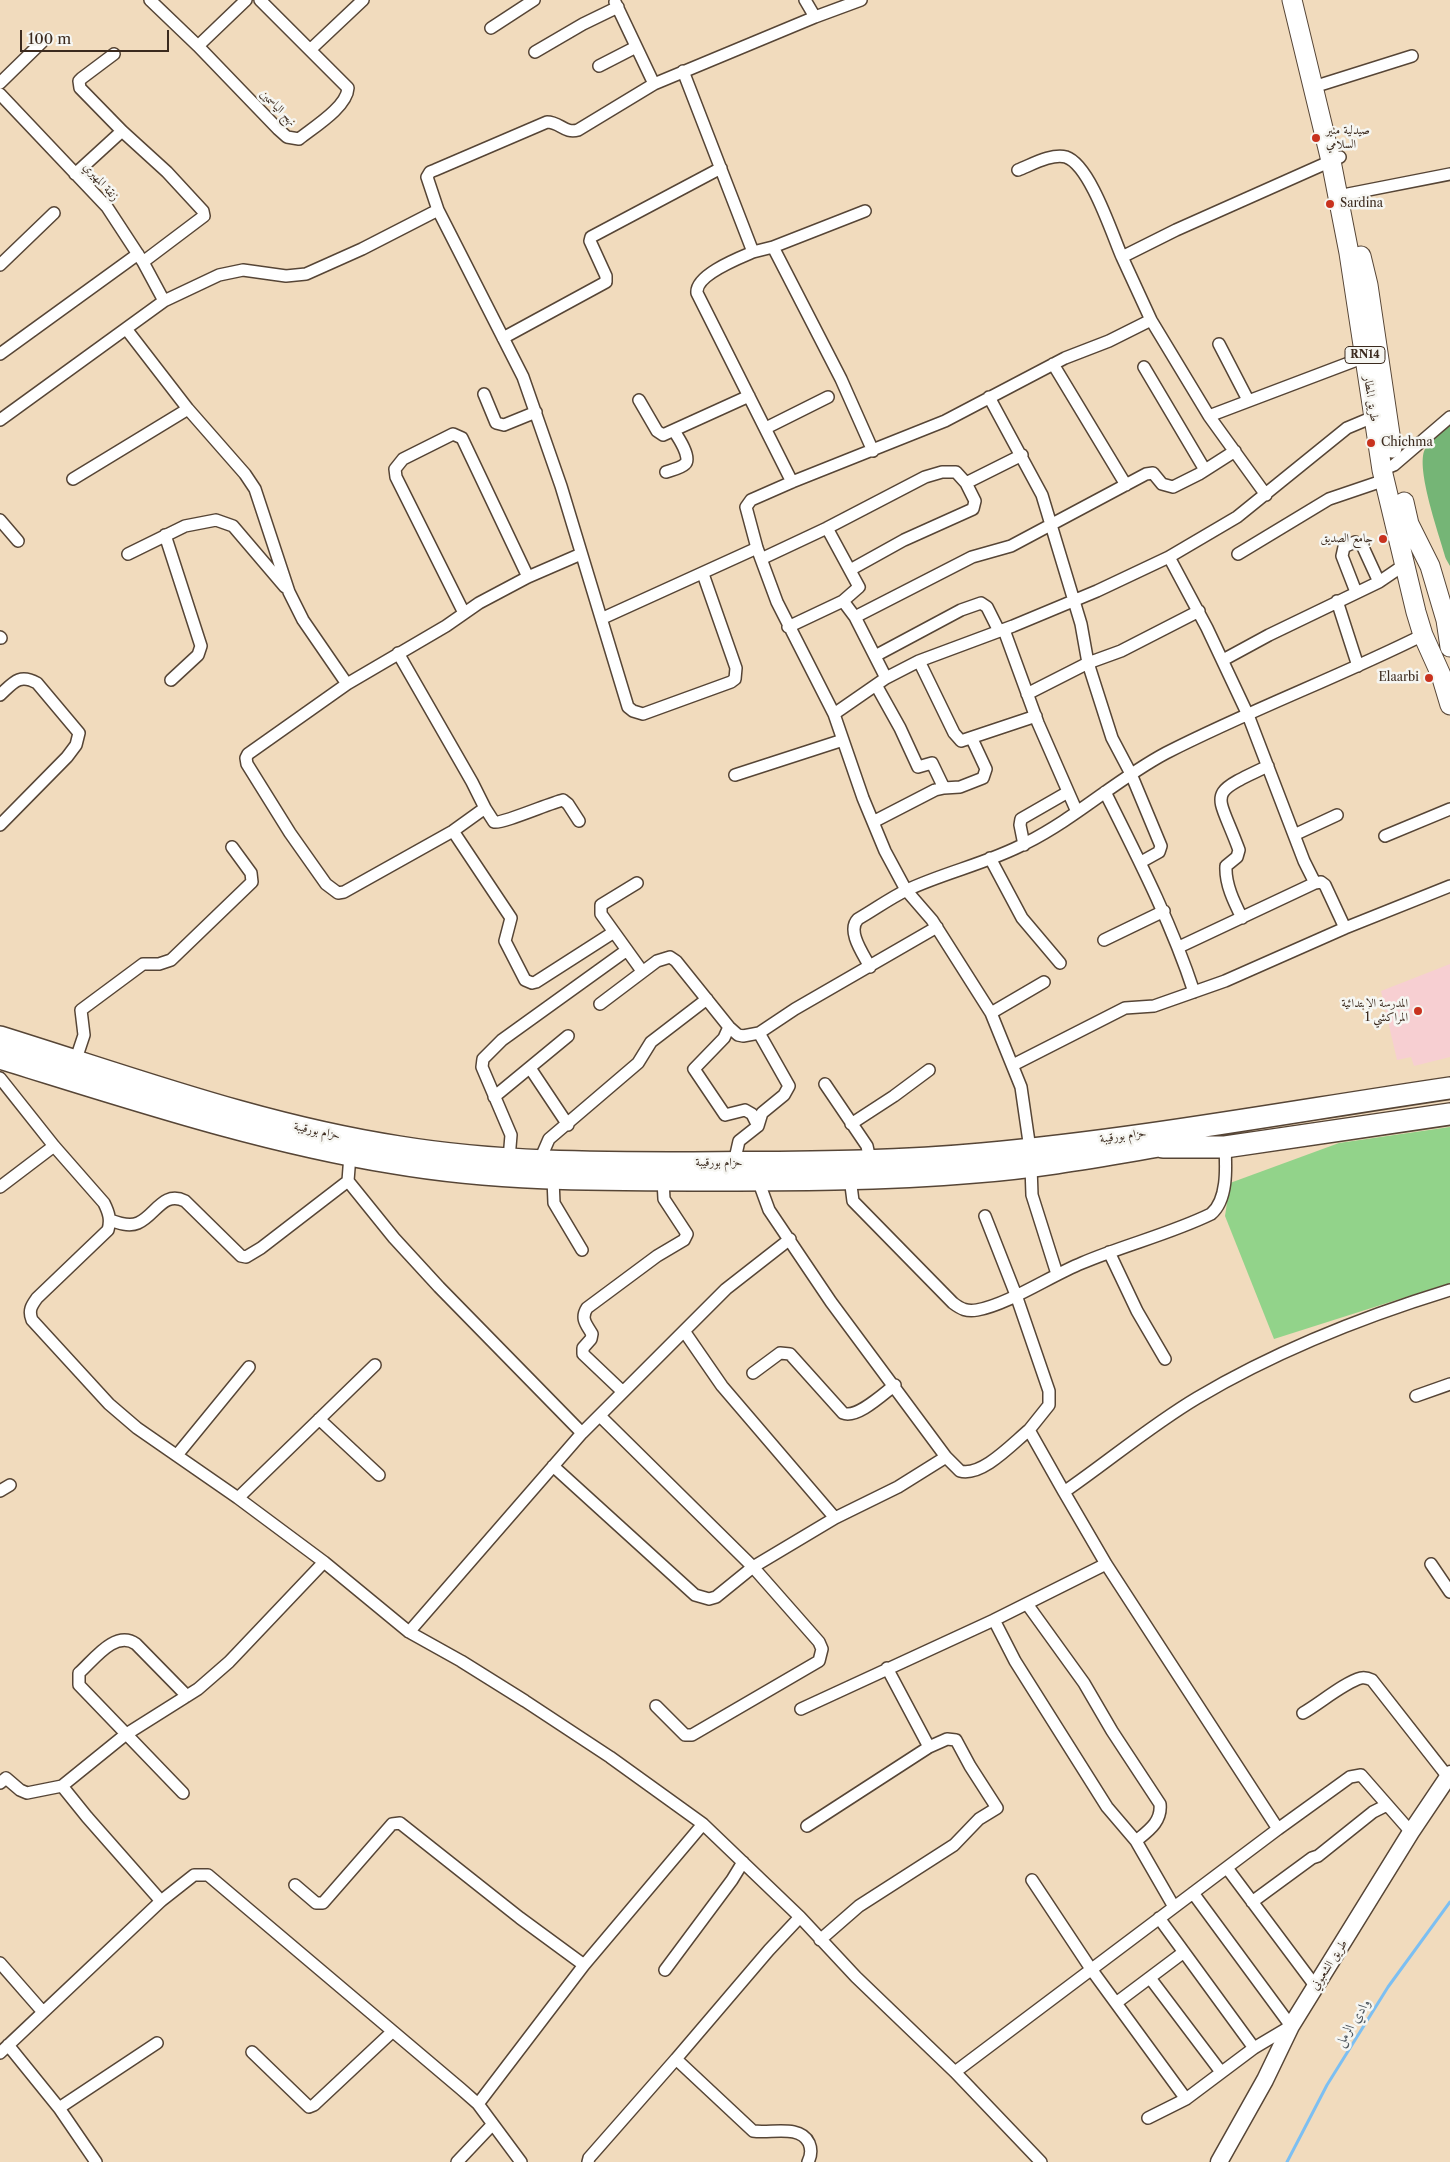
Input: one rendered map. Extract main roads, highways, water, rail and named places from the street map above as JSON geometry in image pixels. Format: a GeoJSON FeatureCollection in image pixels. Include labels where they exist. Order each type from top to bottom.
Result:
{"type":"FeatureCollection","features":[{"type":"Feature","properties":{"kind":"highway","name":"حزام بورقيبة"},"geometry":{"type":"LineString","coordinates":[[0,1037],[210,1104],[330,1134],[398,1147],[539,1162],[734,1163],[961,1156],[1031,1158]]}},
{"type":"Feature","properties":{"kind":"highway","name":"حزام بورقيبة"},"geometry":{"type":"LineString","coordinates":[[0,1058],[264,1137],[350,1155],[462,1173],[553,1179],[758,1180],[978,1172],[1031,1158],[1372,1106],[1450,1088]]}},
{"type":"Feature","properties":{"kind":"highway"},"geometry":{"type":"LineString","coordinates":[[1153,1140],[1230,1111],[1450,1077]]}},
{"type":"Feature","properties":{"kind":"highway","name":"حزام بورقيبة"},"geometry":{"type":"LineString","coordinates":[[1372,1106],[1450,1102]]}},
{"type":"Feature","properties":{"kind":"highway"},"geometry":{"type":"LineString","coordinates":[[1153,1140],[1225,1147],[1450,1114]]}},
{"type":"Feature","properties":{"kind":"main road","name":"طريق المطار"},"geometry":{"type":"LineString","coordinates":[[1292,0],[1335,159],[1348,194],[1368,285],[1371,354]]}},
{"type":"Feature","properties":{"kind":"main road","name":"طريق المطار"},"geometry":{"type":"LineString","coordinates":[[1304,0],[1323,84],[1349,253],[1371,354],[1387,472],[1403,562],[1426,640],[1450,705]]}},
{"type":"Feature","properties":{"kind":"main road","name":"طريق المطار"},"geometry":{"type":"LineString","coordinates":[[1387,472],[1409,524],[1445,598],[1449,644]]}},
{"type":"Feature","properties":{"kind":"main road"},"geometry":{"type":"LineString","coordinates":[[1403,562],[1411,555],[1425,555]]}},
{"type":"Feature","properties":{"kind":"main road"},"geometry":{"type":"LineString","coordinates":[[1426,640],[1438,645],[1449,644]]}},
{"type":"Feature","properties":{"kind":"waterway","name":"وادي الرمل"},"geometry":{"type":"LineString","coordinates":[[1287,2162],[1327,2085],[1388,1987],[1450,1902]]}},
{"type":"Feature","properties":{"kind":"place","name":"صيدلية منير السلامي"},"geometry":{"type":"Point","coordinates":[1316,138]}},
{"type":"Feature","properties":{"kind":"place","name":"Sardina"},"geometry":{"type":"Point","coordinates":[1330,204]}},
{"type":"Feature","properties":{"kind":"place","name":"Chichma"},"geometry":{"type":"Point","coordinates":[1371,443]}},
{"type":"Feature","properties":{"kind":"place","name":"جامع الصديق"},"geometry":{"type":"Point","coordinates":[1383,539]}},
{"type":"Feature","properties":{"kind":"place","name":"Elaarbi"},"geometry":{"type":"Point","coordinates":[1429,678]}},
{"type":"Feature","properties":{"kind":"place","name":"المدرسة الإبتدائية المراكشي 1"},"geometry":{"type":"Point","coordinates":[1418,1011]}}]}
